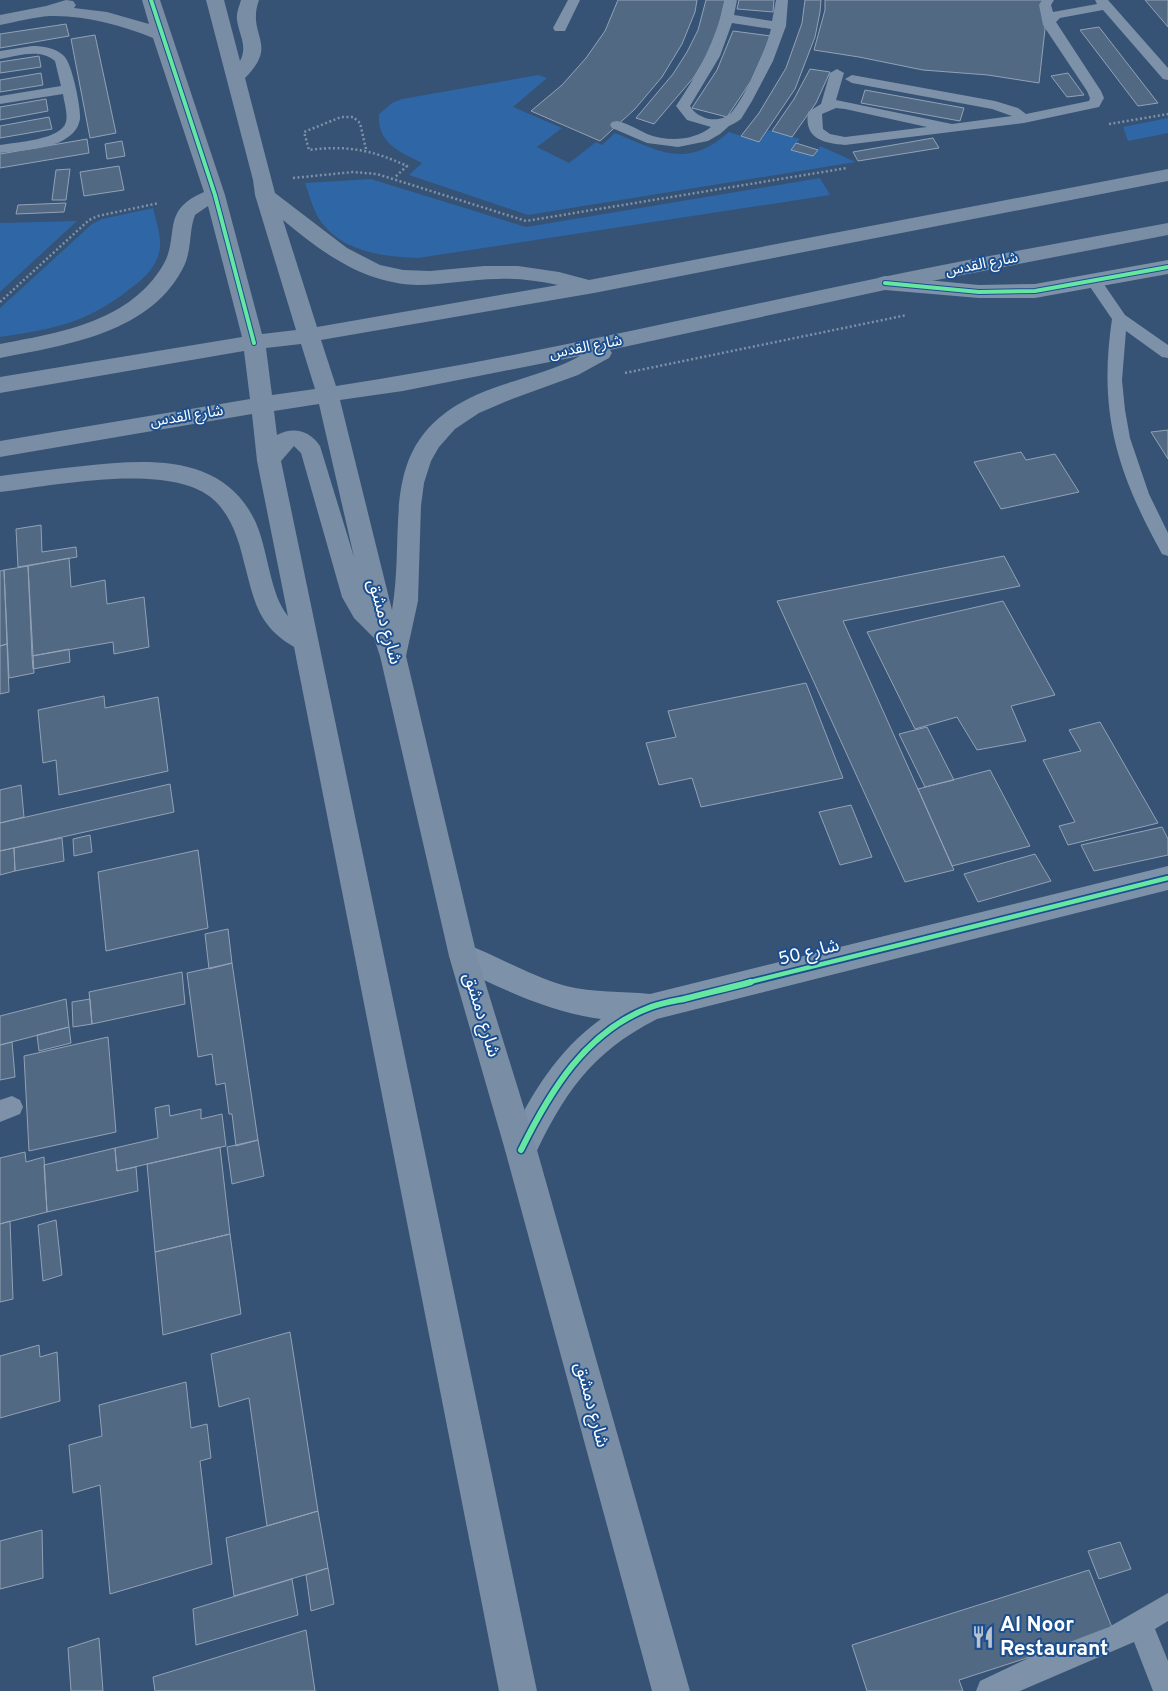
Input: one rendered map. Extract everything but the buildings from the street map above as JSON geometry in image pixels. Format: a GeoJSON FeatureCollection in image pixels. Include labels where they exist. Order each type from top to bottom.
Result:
{"type":"FeatureCollection","features":[{"type":"Feature","properties":{"kind":"main road"},"geometry":{"type":"LineString","coordinates":[[0,20],[50,11],[78,0]]}},
{"type":"Feature","properties":{"kind":"main road"},"geometry":{"type":"LineString","coordinates":[[151,0],[214,193],[254,342],[269,461],[518,1691]]}},
{"type":"Feature","properties":{"kind":"main road"},"geometry":{"type":"LineString","coordinates":[[236,77],[250,63],[254,48],[246,18],[246,8],[250,0]]}},
{"type":"Feature","properties":{"kind":"main road","name":"شارع دمشق"},"geometry":{"type":"LineString","coordinates":[[210,2],[236,77],[264,188],[328,396],[463,956],[521,1150],[671,1691]]}},
{"type":"Feature","properties":{"kind":"main road"},"geometry":{"type":"LineString","coordinates":[[50,11],[99,15],[142,26],[161,35]]}},
{"type":"Feature","properties":{"kind":"main road"},"geometry":{"type":"LineString","coordinates":[[0,386],[594,286],[1168,175]]}},
{"type":"Feature","properties":{"kind":"main road"},"geometry":{"type":"LineString","coordinates":[[264,188],[341,254],[392,275],[421,278],[495,272],[521,272],[594,286]]}},
{"type":"Feature","properties":{"kind":"main road"},"geometry":{"type":"LineString","coordinates":[[0,351],[67,338],[98,328],[125,315],[152,293],[164,280],[176,260],[182,241],[184,218],[190,208],[214,193]]}},
{"type":"Feature","properties":{"kind":"main road","name":"شارع القدس"},"geometry":{"type":"LineString","coordinates":[[0,449],[181,417],[403,383],[616,342],[886,283],[1168,229]]}},
{"type":"Feature","properties":{"kind":"main road"},"geometry":{"type":"LineString","coordinates":[[269,461],[274,450],[288,438],[298,439],[307,443],[312,452],[354,597],[389,645],[403,618],[408,583],[409,504],[412,477],[419,459],[430,443],[440,431],[473,407],[568,371],[596,357],[616,342]]}},
{"type":"Feature","properties":{"kind":"main road"},"geometry":{"type":"LineString","coordinates":[[0,484],[129,469],[156,469],[196,478],[214,488],[240,514],[267,604],[273,617],[283,628],[306,642]]}},
{"type":"Feature","properties":{"kind":"street"},"geometry":{"type":"LineString","coordinates":[[886,283],[1002,293],[1036,291],[1168,267]]}},
{"type":"Feature","properties":{"kind":"street","name":"شارع 50"},"geometry":{"type":"LineString","coordinates":[[521,1150],[539,1111],[560,1077],[580,1055],[617,1025],[651,1007],[1168,878]]}},
{"type":"Feature","properties":{"kind":"street","name":"شارع 50"},"geometry":{"type":"LineString","coordinates":[[463,956],[508,978],[552,995],[602,1006],[651,1007]]}},
{"type":"Feature","properties":{"kind":"lane"},"geometry":{"type":"LineString","coordinates":[[560,28],[574,0]]}},
{"type":"Feature","properties":{"kind":"lane"},"geometry":{"type":"LineString","coordinates":[[723,124],[701,120],[685,112],[683,106],[707,70],[720,44],[731,0]]}},
{"type":"Feature","properties":{"kind":"lane"},"geometry":{"type":"LineString","coordinates":[[617,126],[664,144],[685,142],[708,136],[723,124],[732,121],[760,77],[773,48],[779,26],[782,0]]}},
{"type":"Feature","properties":{"kind":"lane"},"geometry":{"type":"LineString","coordinates":[[952,128],[845,105],[827,106],[815,112],[813,122],[814,129],[821,136],[832,140],[845,141],[952,128],[1024,119],[1094,104],[1097,98],[1049,21],[1045,5],[1048,0]]}},
{"type":"Feature","properties":{"kind":"lane"},"geometry":{"type":"LineString","coordinates":[[1049,21],[1056,15],[1104,3],[1168,76]]}},
{"type":"Feature","properties":{"kind":"lane"},"geometry":{"type":"LineString","coordinates":[[728,18],[779,26]]}},
{"type":"Feature","properties":{"kind":"lane"},"geometry":{"type":"LineString","coordinates":[[0,55],[37,50],[53,53],[61,60],[74,121],[68,131],[51,140],[0,149]]}},
{"type":"Feature","properties":{"kind":"lane"},"geometry":{"type":"LineString","coordinates":[[827,106],[837,73]]}},
{"type":"Feature","properties":{"kind":"lane"},"geometry":{"type":"LineString","coordinates":[[852,79],[995,105],[1013,111],[1024,119]]}},
{"type":"Feature","properties":{"kind":"lane"},"geometry":{"type":"LineString","coordinates":[[0,100],[68,89]]}},
{"type":"Feature","properties":{"kind":"lane"},"geometry":{"type":"LineString","coordinates":[[685,142],[697,132],[701,120]]}},
{"type":"Feature","properties":{"kind":"lane"},"geometry":{"type":"LineString","coordinates":[[1094,280],[1120,319],[1168,353]]}},
{"type":"Feature","properties":{"kind":"lane"},"geometry":{"type":"LineString","coordinates":[[1120,319],[1113,370],[1114,396],[1119,427],[1140,493],[1168,549]]}},
{"type":"Feature","properties":{"kind":"lane"},"geometry":{"type":"LineString","coordinates":[[990,1691],[1117,1636],[1168,1606]]}},
{"type":"Feature","properties":{"kind":"lane"},"geometry":{"type":"LineString","coordinates":[[1139,1623],[1167,1691]]}},
{"type":"Feature","properties":{"kind":"path"},"geometry":{"type":"LineString","coordinates":[[1100,125],[1168,114]]}},
{"type":"Feature","properties":{"kind":"path"},"geometry":{"type":"LineString","coordinates":[[366,150],[360,123],[353,117],[340,118],[304,132],[309,150],[341,146],[366,150],[407,166],[394,178]]}},
{"type":"Feature","properties":{"kind":"path"},"geometry":{"type":"LineString","coordinates":[[264,188],[353,172],[377,174],[526,221],[847,168]]}},
{"type":"Feature","properties":{"kind":"path"},"geometry":{"type":"LineString","coordinates":[[0,302],[90,220],[108,213],[214,193]]}},
{"type":"Feature","properties":{"kind":"path"},"geometry":{"type":"LineString","coordinates":[[622,373],[914,313]]}},
{"type":"Feature","properties":{"kind":"shaded area"},"geometry":{"type":"Polygon","coordinates":[[[538,75],[547,78],[513,107],[562,128],[537,147],[569,163],[596,142],[602,145],[615,133],[660,151],[687,154],[714,143],[729,132],[759,142],[768,130],[800,139],[792,150],[813,156],[820,146],[856,162],[528,215],[409,175],[422,163],[405,155],[391,145],[379,124],[379,114],[392,103],[402,99],[538,75]]]}},
{"type":"Feature","properties":{"kind":"shaded area"},"geometry":{"type":"Polygon","coordinates":[[[1168,118],[1168,133],[1128,141],[1123,127],[1168,118]]]}},
{"type":"Feature","properties":{"kind":"shaded area"},"geometry":{"type":"Polygon","coordinates":[[[820,178],[830,195],[418,258],[379,254],[353,247],[342,241],[322,223],[312,204],[305,183],[371,179],[526,227],[820,178]]]}},
{"type":"Feature","properties":{"kind":"shaded area"},"geometry":{"type":"Polygon","coordinates":[[[153,208],[159,230],[160,248],[155,264],[140,281],[115,300],[85,317],[37,331],[0,337],[0,308],[92,224],[102,219],[153,208]]]}},
{"type":"Feature","properties":{"kind":"shaded area"},"geometry":{"type":"Polygon","coordinates":[[[77,221],[0,292],[0,223],[77,221]]]}},
{"type":"Feature","properties":{"kind":"cycle path"},"geometry":{"type":"LineString","coordinates":[[151,0],[215,195],[254,343]]}},
{"type":"Feature","properties":{"kind":"cycle path"},"geometry":{"type":"LineString","coordinates":[[885,283],[979,292],[1035,291],[1168,267]]}},
{"type":"Feature","properties":{"kind":"cycle path"},"geometry":{"type":"LineString","coordinates":[[521,1150],[549,1097],[560,1080],[585,1050],[621,1022],[651,1007],[1168,878]]}},
{"type":"Feature","properties":{"kind":"place","name":"Al Noor Restaurant"},"geometry":{"type":"Point","coordinates":[983,1637]}}]}
